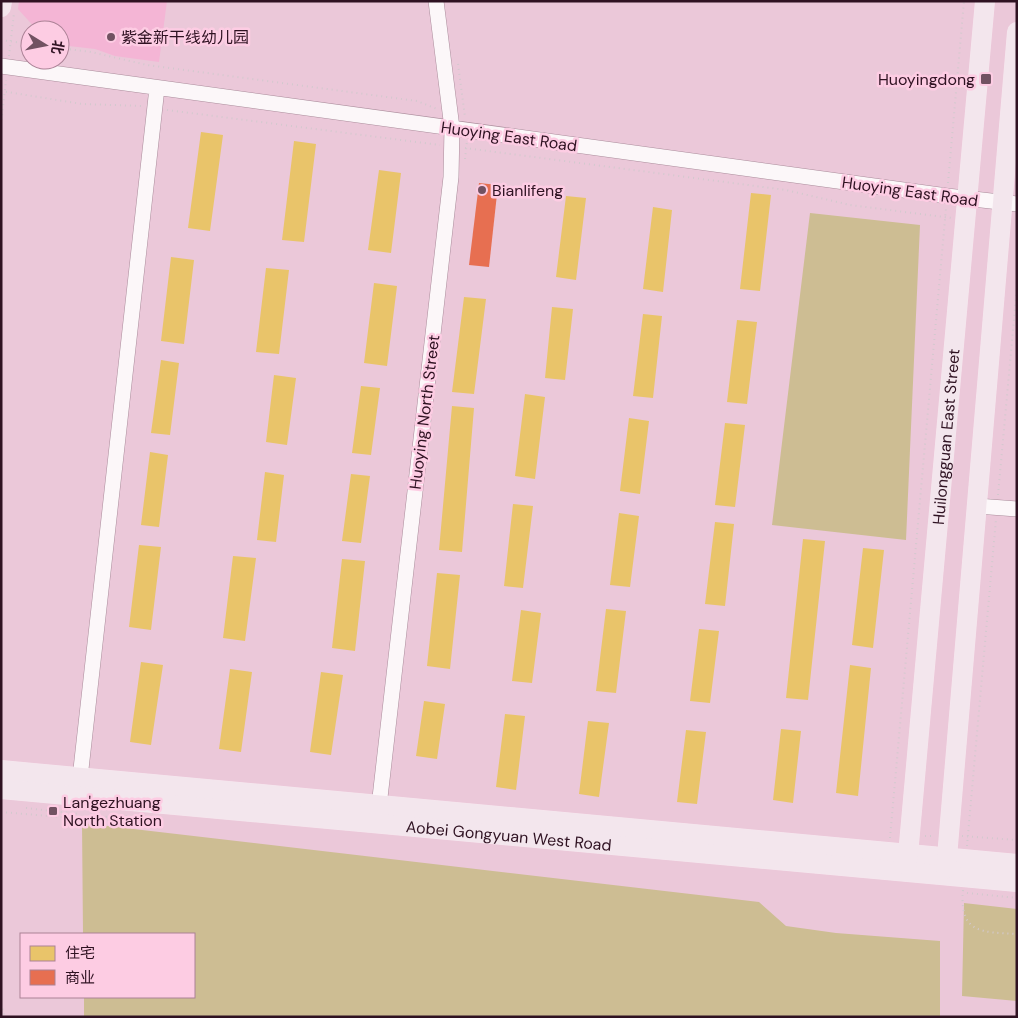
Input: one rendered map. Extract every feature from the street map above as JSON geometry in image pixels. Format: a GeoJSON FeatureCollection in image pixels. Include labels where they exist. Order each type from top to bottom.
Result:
{"type":"FeatureCollection","features":[{"type":"Feature","properties":{"kind":"main road"},"geometry":{"type":"LineString","coordinates":[[1,7],[2,1]]}},
{"type":"Feature","properties":{"kind":"main road","name":"Huilongguan East Street"},"geometry":{"type":"LineString","coordinates":[[908,854],[986,1]]}},
{"type":"Feature","properties":{"kind":"main road"},"geometry":{"type":"LineString","coordinates":[[946,866],[976,506],[1009,203],[1017,32]]}},
{"type":"Feature","properties":{"kind":"main road","name":"Aobei Gongyuan West Road"},"geometry":{"type":"LineString","coordinates":[[1,770],[378,814]]}},
{"type":"Feature","properties":{"kind":"main road","name":"Aobei Gongyuan West Road"},"geometry":{"type":"LineString","coordinates":[[1,789],[378,814],[908,854],[946,866],[1017,882]]}},
{"type":"Feature","properties":{"kind":"main road","name":"Aobei Gongyuan West Road"},"geometry":{"type":"LineString","coordinates":[[946,866],[1017,864]]}},
{"type":"Feature","properties":{"kind":"street","name":"Huoying North Street"},"geometry":{"type":"LineString","coordinates":[[378,814],[451,177],[452,128],[436,1]]}},
{"type":"Feature","properties":{"kind":"street","name":"Huoying East Road"},"geometry":{"type":"LineString","coordinates":[[1,66],[968,199],[1009,203]]}},
{"type":"Feature","properties":{"kind":"street"},"geometry":{"type":"LineString","coordinates":[[80,778],[157,88]]}},
{"type":"Feature","properties":{"kind":"street"},"geometry":{"type":"LineString","coordinates":[[976,506],[1017,509]]}},
{"type":"Feature","properties":{"kind":"path"},"geometry":{"type":"LineString","coordinates":[[952,143],[964,1]]}},
{"type":"Feature","properties":{"kind":"path"},"geometry":{"type":"LineString","coordinates":[[1,40],[20,43]]}},
{"type":"Feature","properties":{"kind":"path"},"geometry":{"type":"LineString","coordinates":[[70,49],[91,52],[147,65],[423,103]]}},
{"type":"Feature","properties":{"kind":"path"},"geometry":{"type":"LineString","coordinates":[[1,91],[82,104],[155,108],[424,143]]}},
{"type":"Feature","properties":{"kind":"path"},"geometry":{"type":"LineString","coordinates":[[1,125],[3,112]]}},
{"type":"Feature","properties":{"kind":"path"},"geometry":{"type":"LineString","coordinates":[[482,150],[786,190],[842,203],[920,214]]}},
{"type":"Feature","properties":{"kind":"path"},"geometry":{"type":"LineString","coordinates":[[894,790],[942,252]]}},
{"type":"Feature","properties":{"kind":"path"},"geometry":{"type":"LineString","coordinates":[[972,798],[1017,286]]}},
{"type":"Feature","properties":{"kind":"path"},"geometry":{"type":"LineString","coordinates":[[26,808],[38,811],[78,814]]}},
{"type":"Feature","properties":{"kind":"path"},"geometry":{"type":"LineString","coordinates":[[1,812],[72,818],[134,816]]}},
{"type":"Feature","properties":{"kind":"path"},"geometry":{"type":"LineString","coordinates":[[908,854],[949,836],[1017,840]]}},
{"type":"Feature","properties":{"kind":"path"},"geometry":{"type":"LineString","coordinates":[[963,893],[963,912],[967,922],[976,929],[986,932],[1017,934]]}},
{"type":"Feature","properties":{"kind":"path"},"geometry":{"type":"LineString","coordinates":[[984,894],[1017,898]]}},
{"type":"Feature","properties":{"kind":"path"},"geometry":{"type":"LineString","coordinates":[[1,1004],[5,1017]]}},
{"type":"Feature","properties":{"kind":"shaded area","name":"紫金新干线幼儿园"},"geometry":{"type":"Polygon","coordinates":[[[19,1],[167,1],[159,62],[115,56],[95,49],[70,46],[70,20],[28,20],[18,9],[19,1]]]}},
{"type":"Feature","properties":{"kind":"shaded area"},"geometry":{"type":"Polygon","coordinates":[[[810,213],[920,225],[906,540],[772,525],[810,213]]]}},
{"type":"Feature","properties":{"kind":"shaded area"},"geometry":{"type":"Polygon","coordinates":[[[82,823],[759,902],[786,926],[836,933],[940,941],[940,1017],[84,1017],[84,998],[195,998],[195,933],[83,933],[82,823]]]}},
{"type":"Feature","properties":{"kind":"shaded area"},"geometry":{"type":"Polygon","coordinates":[[[964,903],[1017,909],[1017,1001],[962,996],[964,903]]]}},
{"type":"Feature","properties":{"kind":"building: 住宅"},"geometry":{"type":"Polygon","coordinates":[[[201,132],[223,135],[210,231],[188,228],[201,132]]]}},
{"type":"Feature","properties":{"kind":"building: 住宅"},"geometry":{"type":"Polygon","coordinates":[[[294,141],[316,144],[304,242],[282,240],[294,141]]]}},
{"type":"Feature","properties":{"kind":"building: 住宅"},"geometry":{"type":"Polygon","coordinates":[[[379,170],[401,173],[391,253],[368,250],[379,170]]]}},
{"type":"Feature","properties":{"kind":"building: 住宅"},"geometry":{"type":"Polygon","coordinates":[[[751,193],[771,195],[760,291],[740,289],[751,193]]]}},
{"type":"Feature","properties":{"kind":"building: 住宅"},"geometry":{"type":"Polygon","coordinates":[[[566,196],[586,198],[576,280],[556,277],[566,196]]]}},
{"type":"Feature","properties":{"kind":"building: 住宅"},"geometry":{"type":"Polygon","coordinates":[[[653,207],[672,210],[663,292],[643,289],[653,207]]]}},
{"type":"Feature","properties":{"kind":"building: 住宅"},"geometry":{"type":"Polygon","coordinates":[[[171,257],[194,260],[184,344],[161,341],[171,257]]]}},
{"type":"Feature","properties":{"kind":"building: 住宅"},"geometry":{"type":"Polygon","coordinates":[[[266,268],[289,270],[279,354],[256,352],[266,268]]]}},
{"type":"Feature","properties":{"kind":"building: 住宅"},"geometry":{"type":"Polygon","coordinates":[[[374,283],[397,286],[387,366],[364,363],[374,283]]]}},
{"type":"Feature","properties":{"kind":"building: 住宅"},"geometry":{"type":"Polygon","coordinates":[[[464,297],[486,299],[474,394],[452,392],[464,297]]]}},
{"type":"Feature","properties":{"kind":"building: 住宅"},"geometry":{"type":"Polygon","coordinates":[[[552,307],[573,309],[565,380],[545,378],[552,307]]]}},
{"type":"Feature","properties":{"kind":"building: 住宅"},"geometry":{"type":"Polygon","coordinates":[[[643,314],[662,316],[653,398],[633,396],[643,314]]]}},
{"type":"Feature","properties":{"kind":"building: 住宅"},"geometry":{"type":"Polygon","coordinates":[[[737,320],[757,322],[747,404],[727,402],[737,320]]]}},
{"type":"Feature","properties":{"kind":"building: 住宅"},"geometry":{"type":"Polygon","coordinates":[[[161,360],[179,363],[170,435],[151,433],[161,360]]]}},
{"type":"Feature","properties":{"kind":"building: 住宅"},"geometry":{"type":"Polygon","coordinates":[[[274,375],[296,378],[287,445],[266,442],[274,375]]]}},
{"type":"Feature","properties":{"kind":"building: 住宅"},"geometry":{"type":"Polygon","coordinates":[[[361,386],[380,388],[371,455],[352,453],[361,386]]]}},
{"type":"Feature","properties":{"kind":"building: 住宅"},"geometry":{"type":"Polygon","coordinates":[[[525,394],[545,397],[535,479],[515,476],[525,394]]]}},
{"type":"Feature","properties":{"kind":"building: 住宅"},"geometry":{"type":"Polygon","coordinates":[[[452,406],[474,408],[462,552],[439,550],[452,406]]]}},
{"type":"Feature","properties":{"kind":"building: 住宅"},"geometry":{"type":"Polygon","coordinates":[[[629,418],[649,421],[640,494],[620,491],[629,418]]]}},
{"type":"Feature","properties":{"kind":"building: 住宅"},"geometry":{"type":"Polygon","coordinates":[[[725,423],[745,425],[735,507],[715,505],[725,423]]]}},
{"type":"Feature","properties":{"kind":"building: 住宅"},"geometry":{"type":"Polygon","coordinates":[[[150,452],[168,455],[159,527],[141,525],[150,452]]]}},
{"type":"Feature","properties":{"kind":"building: 住宅"},"geometry":{"type":"Polygon","coordinates":[[[265,472],[284,475],[276,542],[257,540],[265,472]]]}},
{"type":"Feature","properties":{"kind":"building: 住宅"},"geometry":{"type":"Polygon","coordinates":[[[351,474],[370,476],[361,543],[342,541],[351,474]]]}},
{"type":"Feature","properties":{"kind":"building: 住宅"},"geometry":{"type":"Polygon","coordinates":[[[513,504],[533,506],[523,588],[504,586],[513,504]]]}},
{"type":"Feature","properties":{"kind":"building: 住宅"},"geometry":{"type":"Polygon","coordinates":[[[619,513],[639,516],[630,587],[610,585],[619,513]]]}},
{"type":"Feature","properties":{"kind":"building: 住宅"},"geometry":{"type":"Polygon","coordinates":[[[715,522],[734,524],[725,606],[705,604],[715,522]]]}},
{"type":"Feature","properties":{"kind":"building: 住宅"},"geometry":{"type":"Polygon","coordinates":[[[803,539],[825,541],[808,700],[786,698],[803,539]]]}},
{"type":"Feature","properties":{"kind":"building: 住宅"},"geometry":{"type":"Polygon","coordinates":[[[139,545],[161,547],[151,630],[129,627],[139,545]]]}},
{"type":"Feature","properties":{"kind":"building: 住宅"},"geometry":{"type":"Polygon","coordinates":[[[863,548],[884,550],[873,648],[852,645],[863,548]]]}},
{"type":"Feature","properties":{"kind":"building: 住宅"},"geometry":{"type":"Polygon","coordinates":[[[233,556],[256,558],[245,641],[223,638],[233,556]]]}},
{"type":"Feature","properties":{"kind":"building: 住宅"},"geometry":{"type":"Polygon","coordinates":[[[342,559],[365,561],[355,651],[332,648],[342,559]]]}},
{"type":"Feature","properties":{"kind":"building: 住宅"},"geometry":{"type":"Polygon","coordinates":[[[437,573],[460,575],[450,669],[427,666],[437,573]]]}},
{"type":"Feature","properties":{"kind":"building: 住宅"},"geometry":{"type":"Polygon","coordinates":[[[606,609],[626,611],[616,693],[596,691],[606,609]]]}},
{"type":"Feature","properties":{"kind":"building: 住宅"},"geometry":{"type":"Polygon","coordinates":[[[521,610],[541,613],[532,683],[512,681],[521,610]]]}},
{"type":"Feature","properties":{"kind":"building: 住宅"},"geometry":{"type":"Polygon","coordinates":[[[699,629],[719,631],[710,703],[690,701],[699,629]]]}},
{"type":"Feature","properties":{"kind":"building: 住宅"},"geometry":{"type":"Polygon","coordinates":[[[141,662],[163,665],[151,745],[130,742],[141,662]]]}},
{"type":"Feature","properties":{"kind":"building: 住宅"},"geometry":{"type":"Polygon","coordinates":[[[850,665],[871,668],[858,796],[836,793],[850,665]]]}},
{"type":"Feature","properties":{"kind":"building: 住宅"},"geometry":{"type":"Polygon","coordinates":[[[230,669],[252,672],[241,752],[219,749],[230,669]]]}},
{"type":"Feature","properties":{"kind":"building: 住宅"},"geometry":{"type":"Polygon","coordinates":[[[321,672],[343,675],[331,755],[310,752],[321,672]]]}},
{"type":"Feature","properties":{"kind":"building: 住宅"},"geometry":{"type":"Polygon","coordinates":[[[424,701],[445,704],[437,759],[416,756],[424,701]]]}},
{"type":"Feature","properties":{"kind":"building: 住宅"},"geometry":{"type":"Polygon","coordinates":[[[505,714],[525,716],[516,790],[496,787],[505,714]]]}},
{"type":"Feature","properties":{"kind":"building: 住宅"},"geometry":{"type":"Polygon","coordinates":[[[588,721],[609,723],[599,797],[579,794],[588,721]]]}},
{"type":"Feature","properties":{"kind":"building: 住宅"},"geometry":{"type":"Polygon","coordinates":[[[781,729],[801,731],[793,803],[773,800],[781,729]]]}},
{"type":"Feature","properties":{"kind":"building: 住宅"},"geometry":{"type":"Polygon","coordinates":[[[686,730],[706,732],[697,804],[677,802],[686,730]]]}},
{"type":"Feature","properties":{"kind":"building: 商业"},"geometry":{"type":"Polygon","coordinates":[[[479,183],[498,185],[489,267],[469,265],[479,183]]]}},
{"type":"Feature","properties":{"kind":"place","name":"紫金新干线幼儿园"},"geometry":{"type":"Point","coordinates":[111,37]}},
{"type":"Feature","properties":{"kind":"place","name":"Huoyingdong"},"geometry":{"type":"Point","coordinates":[986,79]}},
{"type":"Feature","properties":{"kind":"place","name":"Bianlifeng"},"geometry":{"type":"Point","coordinates":[482,190]}},
{"type":"Feature","properties":{"kind":"place","name":"Lan'gezhuang North Station"},"geometry":{"type":"Point","coordinates":[53,811]}}]}
